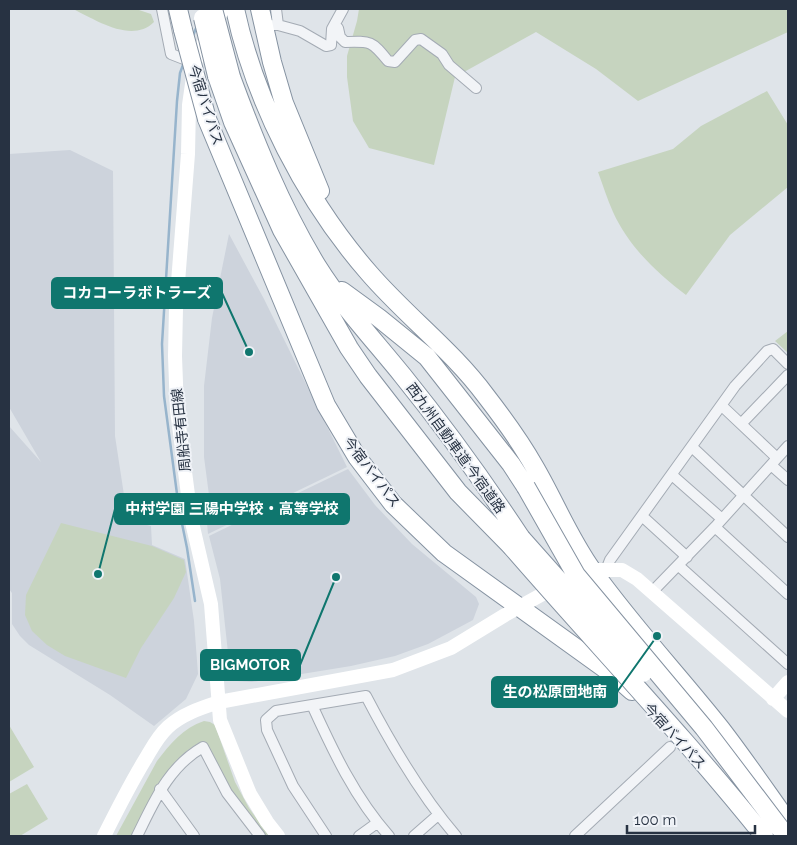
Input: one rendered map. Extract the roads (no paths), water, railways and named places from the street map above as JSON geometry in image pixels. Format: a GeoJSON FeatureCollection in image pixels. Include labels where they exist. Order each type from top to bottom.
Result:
{"type":"FeatureCollection","features":[{"type":"Feature","properties":{"kind":"highway","name":"今宿バイパス"},"geometry":{"type":"LineString","coordinates":[[178,9],[207,119],[326,405],[357,457],[392,504],[444,553],[615,676],[649,707],[706,769],[759,836]]}},
{"type":"Feature","properties":{"kind":"highway","name":"西九州自動車道;今宿道路"},"geometry":{"type":"LineString","coordinates":[[201,9],[217,76],[233,122],[282,230],[314,273],[335,293],[457,446],[516,542],[583,628],[651,702],[764,836]]}},
{"type":"Feature","properties":{"kind":"highway","name":"西九州自動車道;今宿道路"},"geometry":{"type":"LineString","coordinates":[[213,9],[231,77],[246,118],[269,172],[304,242],[314,273],[349,348],[368,376],[458,492],[516,542],[593,619],[663,694],[784,836]]}},
{"type":"Feature","properties":{"kind":"highway"},"geometry":{"type":"LineString","coordinates":[[236,17],[248,59],[267,108],[288,152],[334,229],[370,275],[481,389],[520,442],[569,533],[722,732],[788,822]]}},
{"type":"Feature","properties":{"kind":"highway"},"geometry":{"type":"LineString","coordinates":[[267,19],[272,62],[284,103],[323,198],[340,227],[357,250],[450,356]]}},
{"type":"Feature","properties":{"kind":"highway"},"geometry":{"type":"LineString","coordinates":[[246,118],[288,188]]}},
{"type":"Feature","properties":{"kind":"highway"},"geometry":{"type":"LineString","coordinates":[[314,273],[379,318],[427,357],[511,464],[576,575],[704,728],[784,836]]}},
{"type":"Feature","properties":{"kind":"highway"},"geometry":{"type":"LineString","coordinates":[[362,298],[379,318]]}},
{"type":"Feature","properties":{"kind":"main road","name":"周船寺有田線"},"geometry":{"type":"LineString","coordinates":[[223,9],[200,50],[195,63],[189,105],[188,154],[176,308],[177,410],[192,518],[211,604],[220,720],[241,774],[255,803],[278,836]]}},
{"type":"Feature","properties":{"kind":"main road"},"geometry":{"type":"LineString","coordinates":[[104,836],[139,769],[164,731],[187,714],[219,702],[393,670],[451,648],[579,573],[599,570],[622,570],[637,579],[788,711]]}},
{"type":"Feature","properties":{"kind":"main road"},"geometry":{"type":"LineString","coordinates":[[773,698],[788,682]]}},
{"type":"Feature","properties":{"kind":"street"},"geometry":{"type":"LineString","coordinates":[[162,9],[171,54],[195,63]]}},
{"type":"Feature","properties":{"kind":"street"},"geometry":{"type":"LineString","coordinates":[[276,9],[267,19],[300,32],[326,46],[330,45],[334,26],[343,9]]}},
{"type":"Feature","properties":{"kind":"street"},"geometry":{"type":"LineString","coordinates":[[334,26],[338,28],[340,37],[345,42],[364,41],[374,45],[388,61],[395,62],[415,40],[421,39],[442,54],[449,65],[476,88]]}},
{"type":"Feature","properties":{"kind":"street"},"geometry":{"type":"LineString","coordinates":[[599,570],[610,560],[735,386],[767,351],[773,350],[788,364]]}},
{"type":"Feature","properties":{"kind":"street"},"geometry":{"type":"LineString","coordinates":[[741,424],[788,375]]}},
{"type":"Feature","properties":{"kind":"street"},"geometry":{"type":"LineString","coordinates":[[722,406],[741,424],[788,480]]}},
{"type":"Feature","properties":{"kind":"street"},"geometry":{"type":"LineString","coordinates":[[652,592],[679,566],[788,446]]}},
{"type":"Feature","properties":{"kind":"street"},"geometry":{"type":"LineString","coordinates":[[692,447],[788,537]]}},
{"type":"Feature","properties":{"kind":"street"},"geometry":{"type":"LineString","coordinates":[[672,475],[788,594]]}},
{"type":"Feature","properties":{"kind":"street"},"geometry":{"type":"LineString","coordinates":[[642,516],[687,556]]}},
{"type":"Feature","properties":{"kind":"street"},"geometry":{"type":"LineString","coordinates":[[679,566],[788,664]]}},
{"type":"Feature","properties":{"kind":"street"},"geometry":{"type":"LineString","coordinates":[[326,836],[293,786],[267,730],[266,720],[276,710],[366,696],[392,745],[438,815],[456,836]]}},
{"type":"Feature","properties":{"kind":"street"},"geometry":{"type":"LineString","coordinates":[[312,705],[346,776],[377,823],[388,836]]}},
{"type":"Feature","properties":{"kind":"street"},"geometry":{"type":"LineString","coordinates":[[137,836],[160,789],[177,766],[203,747],[227,793],[260,836]]}},
{"type":"Feature","properties":{"kind":"street"},"geometry":{"type":"LineString","coordinates":[[575,836],[670,747]]}},
{"type":"Feature","properties":{"kind":"street"},"geometry":{"type":"LineString","coordinates":[[160,789],[194,836]]}},
{"type":"Feature","properties":{"kind":"street"},"geometry":{"type":"LineString","coordinates":[[414,836],[438,815]]}},
{"type":"Feature","properties":{"kind":"street"},"geometry":{"type":"LineString","coordinates":[[359,836],[377,823]]}},
{"type":"Feature","properties":{"kind":"waterway"},"geometry":{"type":"LineString","coordinates":[[192,38],[197,26]]}},
{"type":"Feature","properties":{"kind":"waterway"},"geometry":{"type":"LineString","coordinates":[[183,65],[180,73],[177,101],[162,344],[164,396],[179,509],[195,601]]}},
{"type":"Feature","properties":{"kind":"place","name":"コカコーラボトラーズ"},"geometry":{"type":"Point","coordinates":[249,352]}},
{"type":"Feature","properties":{"kind":"place","name":"中村学園 三陽中学校・高等学校"},"geometry":{"type":"Point","coordinates":[98,574]}},
{"type":"Feature","properties":{"kind":"place","name":"BIGMOTOR"},"geometry":{"type":"Point","coordinates":[336,577]}},
{"type":"Feature","properties":{"kind":"place","name":"生の松原団地南"},"geometry":{"type":"Point","coordinates":[657,636]}}]}
